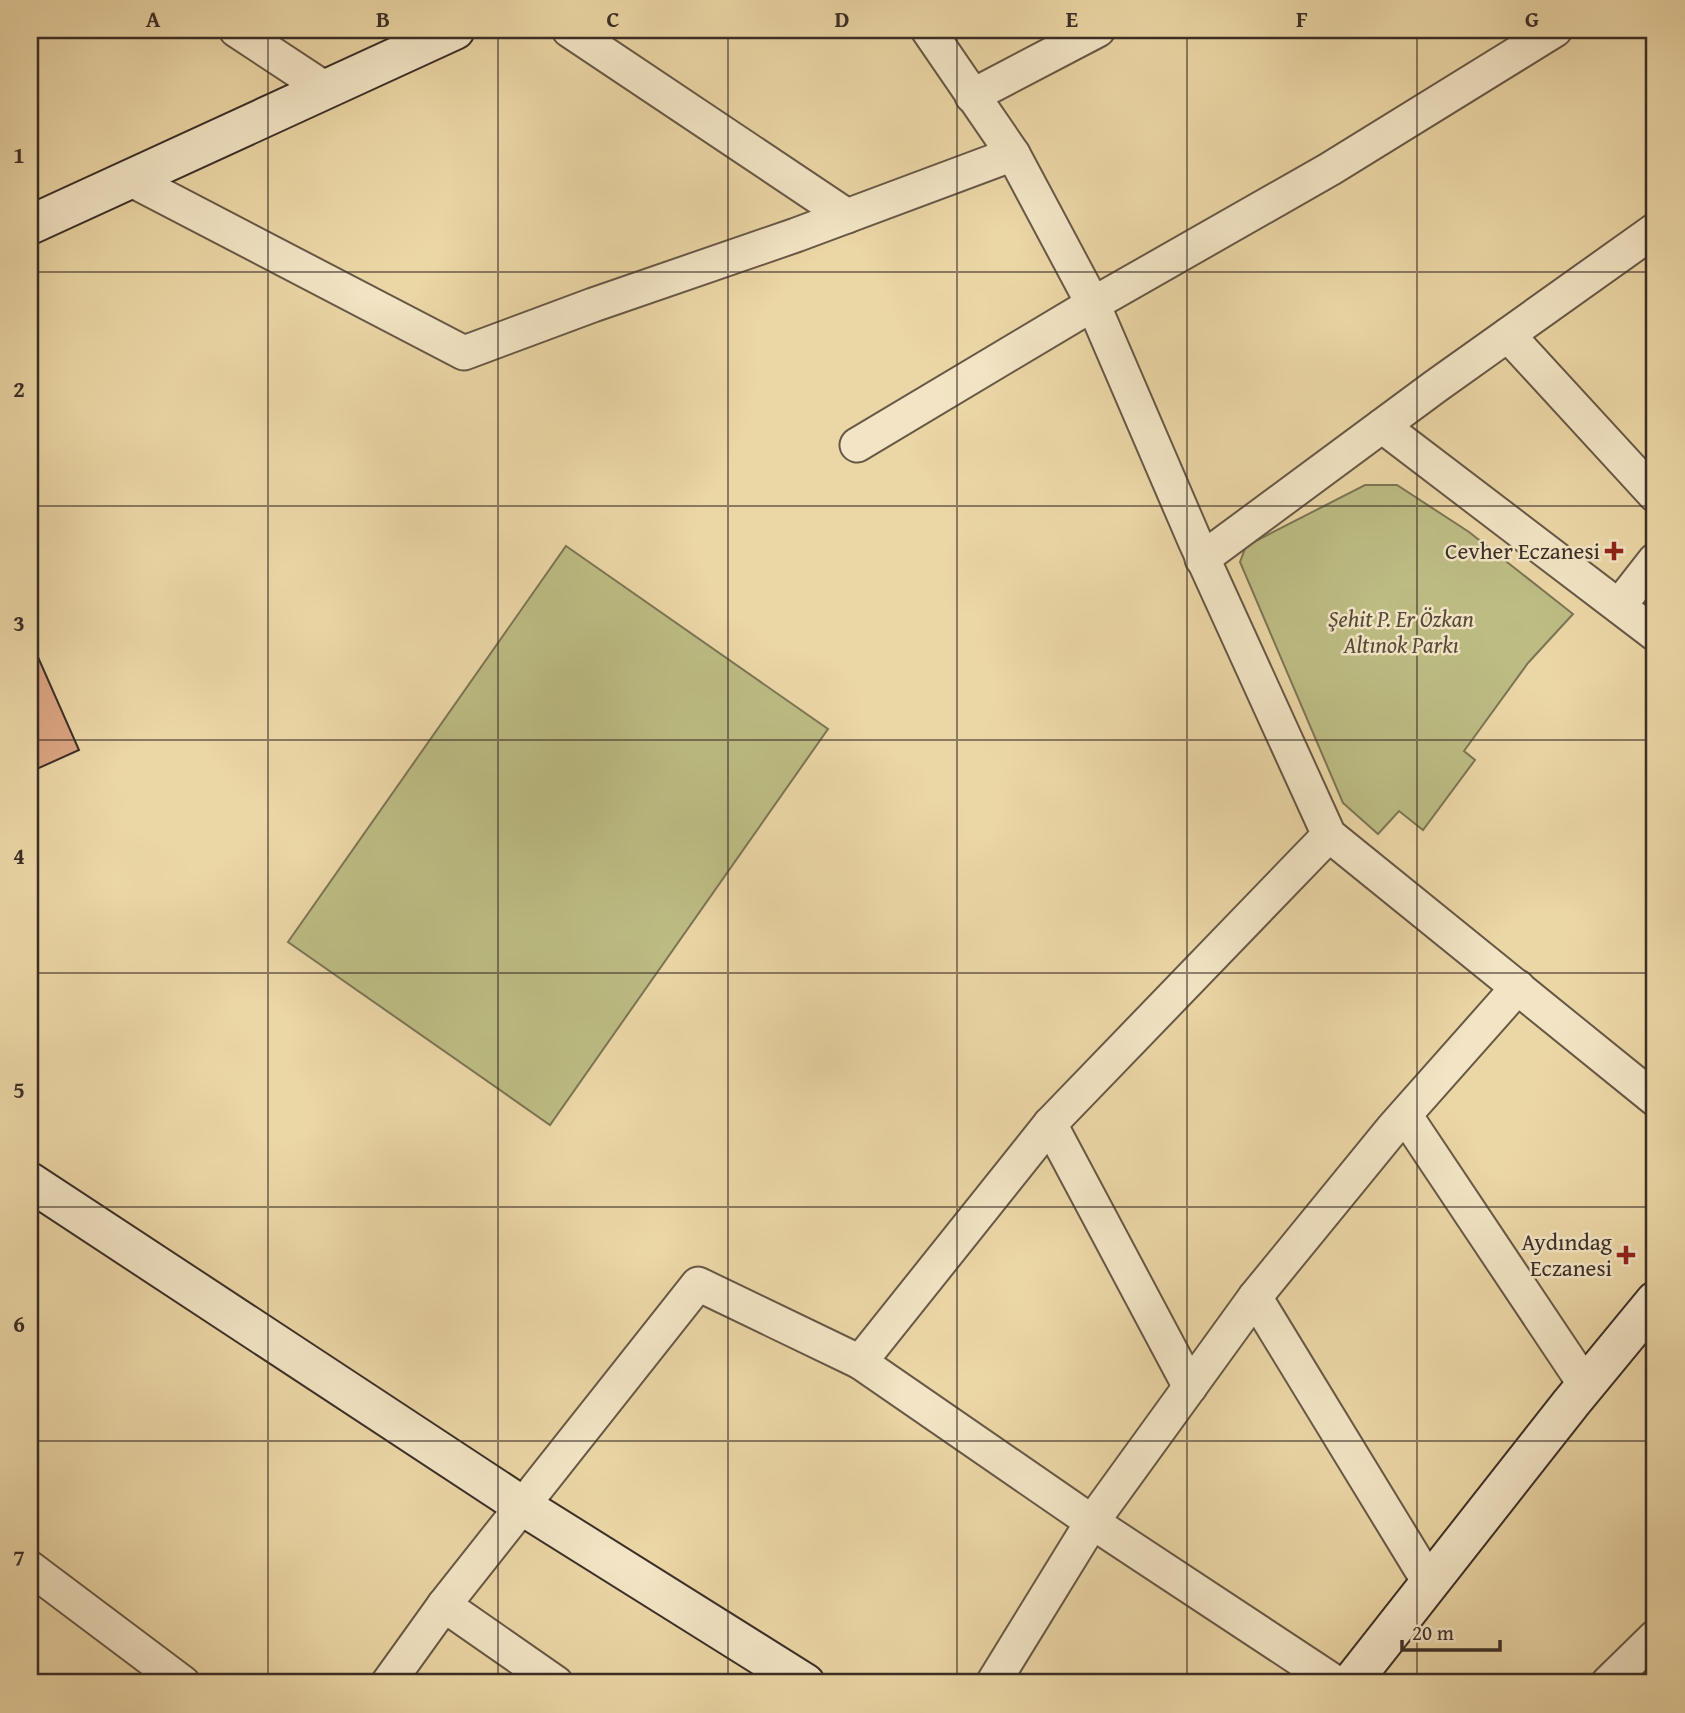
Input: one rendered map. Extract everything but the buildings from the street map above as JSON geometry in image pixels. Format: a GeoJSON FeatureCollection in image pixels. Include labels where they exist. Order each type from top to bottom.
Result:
{"type":"FeatureCollection","features":[{"type":"Feature","properties":{"kind":"street"},"geometry":{"type":"LineString","coordinates":[[236,30],[327,90]]}},
{"type":"Feature","properties":{"kind":"street"},"geometry":{"type":"LineString","coordinates":[[30,225],[455,30]]}},
{"type":"Feature","properties":{"kind":"street"},"geometry":{"type":"LineString","coordinates":[[569,30],[847,216]]}},
{"type":"Feature","properties":{"kind":"street"},"geometry":{"type":"LineString","coordinates":[[928,30],[1013,154],[1093,304],[1202,559],[1329,835],[1655,1099]]}},
{"type":"Feature","properties":{"kind":"street"},"geometry":{"type":"LineString","coordinates":[[972,96],[1098,30]]}},
{"type":"Feature","properties":{"kind":"street"},"geometry":{"type":"LineString","coordinates":[[857,445],[1093,304],[1330,169],[1555,30]]}},
{"type":"Feature","properties":{"kind":"street"},"geometry":{"type":"LineString","coordinates":[[130,179],[464,353],[593,304],[847,216],[1013,154]]}},
{"type":"Feature","properties":{"kind":"street"},"geometry":{"type":"LineString","coordinates":[[1202,559],[1655,230]]}},
{"type":"Feature","properties":{"kind":"street"},"geometry":{"type":"LineString","coordinates":[[1508,335],[1655,495]]}},
{"type":"Feature","properties":{"kind":"street"},"geometry":{"type":"LineString","coordinates":[[1382,426],[1655,634]]}},
{"type":"Feature","properties":{"kind":"street"},"geometry":{"type":"LineString","coordinates":[[1619,606],[1655,560]]}},
{"type":"Feature","properties":{"kind":"street"},"geometry":{"type":"LineString","coordinates":[[860,1362],[1051,1124],[1329,835]]}},
{"type":"Feature","properties":{"kind":"street"},"geometry":{"type":"LineString","coordinates":[[993,1683],[1092,1522],[1255,1297],[1405,1115],[1518,987]]}},
{"type":"Feature","properties":{"kind":"street"},"geometry":{"type":"LineString","coordinates":[[1405,1115],[1586,1386]]}},
{"type":"Feature","properties":{"kind":"street"},"geometry":{"type":"LineString","coordinates":[[1051,1124],[1190,1387]]}},
{"type":"Feature","properties":{"kind":"street"},"geometry":{"type":"LineString","coordinates":[[30,1182],[522,1506],[805,1683]]}},
{"type":"Feature","properties":{"kind":"street"},"geometry":{"type":"LineString","coordinates":[[388,1683],[444,1605],[698,1284],[860,1362],[1092,1522],[1336,1683]]}},
{"type":"Feature","properties":{"kind":"street"},"geometry":{"type":"LineString","coordinates":[[1255,1297],[1429,1582]]}},
{"type":"Feature","properties":{"kind":"street"},"geometry":{"type":"LineString","coordinates":[[1351,1683],[1655,1301]]}},
{"type":"Feature","properties":{"kind":"street"},"geometry":{"type":"LineString","coordinates":[[30,1568],[183,1683]]}},
{"type":"Feature","properties":{"kind":"street"},"geometry":{"type":"LineString","coordinates":[[444,1605],[556,1683]]}},
{"type":"Feature","properties":{"kind":"street"},"geometry":{"type":"LineString","coordinates":[[1608,1683],[1655,1637]]}},
{"type":"Feature","properties":{"kind":"green space","name":"Şehit P. Er Özkan Altınok Parkı"},"geometry":{"type":"Polygon","coordinates":[[[1365,485],[1397,485],[1469,532],[1573,614],[1528,663],[1464,751],[1475,760],[1423,830],[1399,811],[1378,834],[1343,803],[1240,562],[1246,546],[1365,485]]]}},
{"type":"Feature","properties":{"kind":"green space"},"geometry":{"type":"Polygon","coordinates":[[[566,546],[828,729],[550,1125],[288,942],[566,546]]]}},
{"type":"Feature","properties":{"kind":"place","name":"Cevher Eczanesi"},"geometry":{"type":"Point","coordinates":[1614,551]}},
{"type":"Feature","properties":{"kind":"place","name":"Aydındag Eczanesi"},"geometry":{"type":"Point","coordinates":[1626,1255]}}]}
